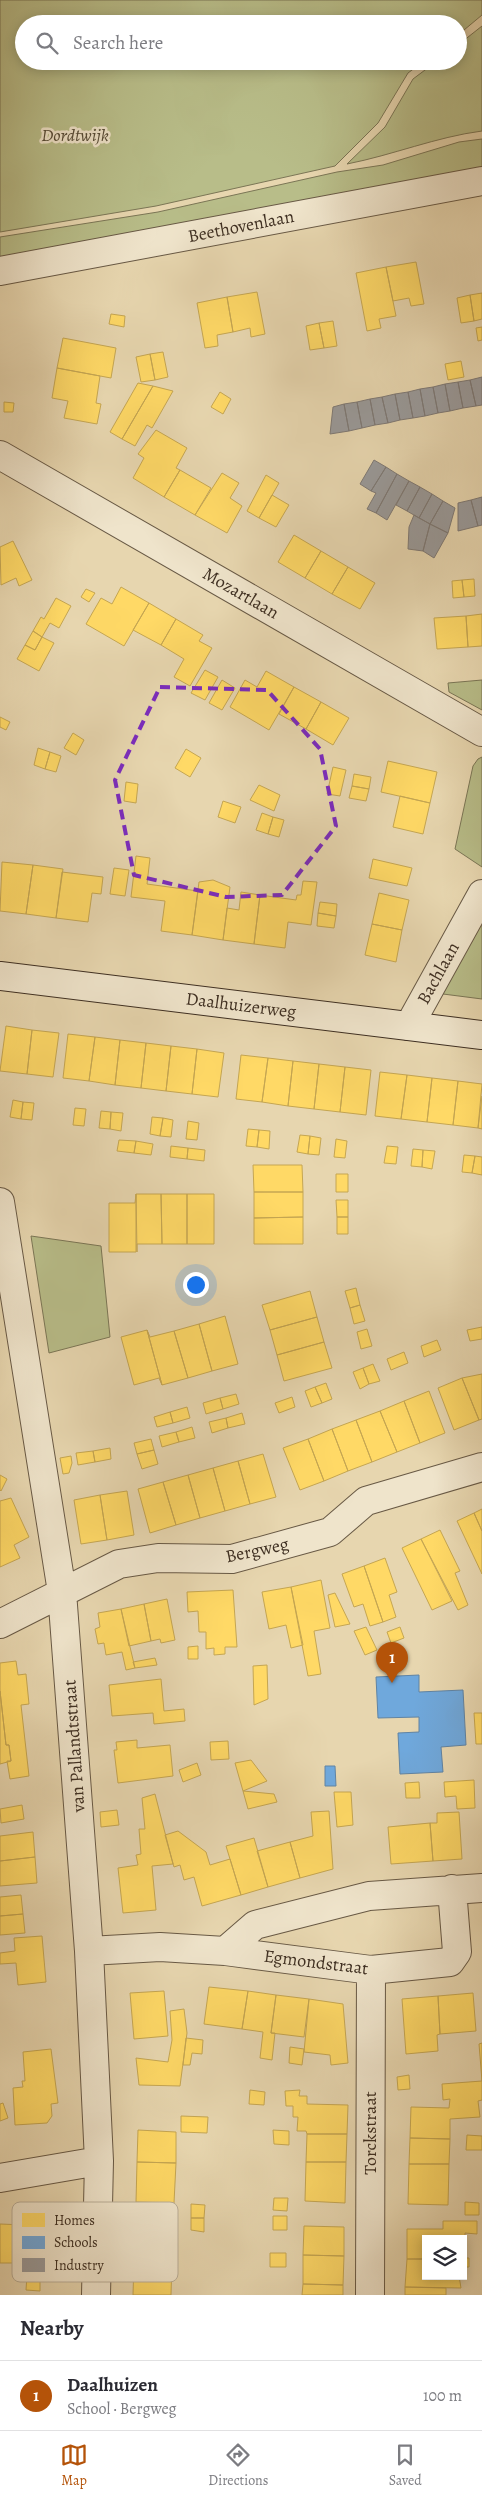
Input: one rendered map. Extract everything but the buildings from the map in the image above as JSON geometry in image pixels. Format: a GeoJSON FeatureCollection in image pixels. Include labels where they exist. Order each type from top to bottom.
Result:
{"type":"FeatureCollection","features":[{"type":"Feature","properties":{"kind":"street","name":"Beethovenlaan"},"geometry":{"type":"LineString","coordinates":[[0,271],[482,181]]}},
{"type":"Feature","properties":{"kind":"street","name":"Mozartlaan"},"geometry":{"type":"LineString","coordinates":[[0,455],[482,732]]}},
{"type":"Feature","properties":{"kind":"street","name":"Bachlaan"},"geometry":{"type":"LineString","coordinates":[[409,1026],[482,894]]}},
{"type":"Feature","properties":{"kind":"street","name":"Daalhuizerweg"},"geometry":{"type":"LineString","coordinates":[[0,976],[482,1035]]}},
{"type":"Feature","properties":{"kind":"street","name":"van Pallandtstraat"},"geometry":{"type":"LineString","coordinates":[[0,1202],[62,1592],[89,1951],[99,2161],[98,2202]]}},
{"type":"Feature","properties":{"kind":"street","name":"Bergweg"},"geometry":{"type":"LineString","coordinates":[[0,1624],[119,1564],[158,1558],[232,1559],[330,1532],[366,1501],[482,1467]]}},
{"type":"Feature","properties":{"kind":"street","name":"Egmondstraat"},"geometry":{"type":"LineString","coordinates":[[226,1951],[255,1925],[369,1896],[482,1888]]}},
{"type":"Feature","properties":{"kind":"street","name":"Egmondstraat"},"geometry":{"type":"LineString","coordinates":[[89,1951],[160,1948],[226,1951],[371,1970],[450,1962],[457,1952],[452,1889]]}},
{"type":"Feature","properties":{"kind":"street","name":"Torckstraat"},"geometry":{"type":"LineString","coordinates":[[370,2295],[371,1970]]}},
{"type":"Feature","properties":{"kind":"street"},"geometry":{"type":"LineString","coordinates":[[0,2178],[99,2161]]}},
{"type":"Feature","properties":{"kind":"street","name":"van Pallandtstraat"},"geometry":{"type":"LineString","coordinates":[[96,2282],[96,2295]]}},
{"type":"Feature","properties":{"kind":"highlighted area"},"geometry":{"type":"Polygon","coordinates":[[[160,687],[267,690],[320,749],[336,826],[282,895],[226,897],[134,875],[115,780],[160,687]]]}},
{"type":"Feature","properties":{"kind":"green space","name":"Dordtwijk"},"geometry":{"type":"Polygon","coordinates":[[[0,0],[482,0],[482,15],[467,28],[467,15],[15,15],[15,70],[412,70],[408,73],[378,123],[335,166],[156,206],[0,232],[0,0]]]}},
{"type":"Feature","properties":{"kind":"green space"},"geometry":{"type":"Polygon","coordinates":[[[482,26],[482,131],[448,137],[347,164],[385,127],[413,79],[425,70],[467,70],[467,38],[482,26]]]}},
{"type":"Feature","properties":{"kind":"green space"},"geometry":{"type":"Polygon","coordinates":[[[482,139],[482,167],[0,260],[0,237],[158,212],[337,172],[383,165],[459,142],[482,139]]]}},
{"type":"Feature","properties":{"kind":"green space"},"geometry":{"type":"Polygon","coordinates":[[[482,680],[482,710],[449,692],[448,683],[482,680]]]}},
{"type":"Feature","properties":{"kind":"green space"},"geometry":{"type":"Polygon","coordinates":[[[482,757],[482,867],[455,849],[473,766],[482,757]]]}},
{"type":"Feature","properties":{"kind":"green space"},"geometry":{"type":"Polygon","coordinates":[[[478,924],[482,926],[482,999],[443,994],[444,986],[478,924]]]}},
{"type":"Feature","properties":{"kind":"green space"},"geometry":{"type":"Polygon","coordinates":[[[31,1236],[101,1246],[110,1337],[49,1353],[31,1236]]]}},
{"type":"Feature","properties":{"kind":"place","name":"Daalhuizen"},"geometry":{"type":"Point","coordinates":[392,1683]}}]}
